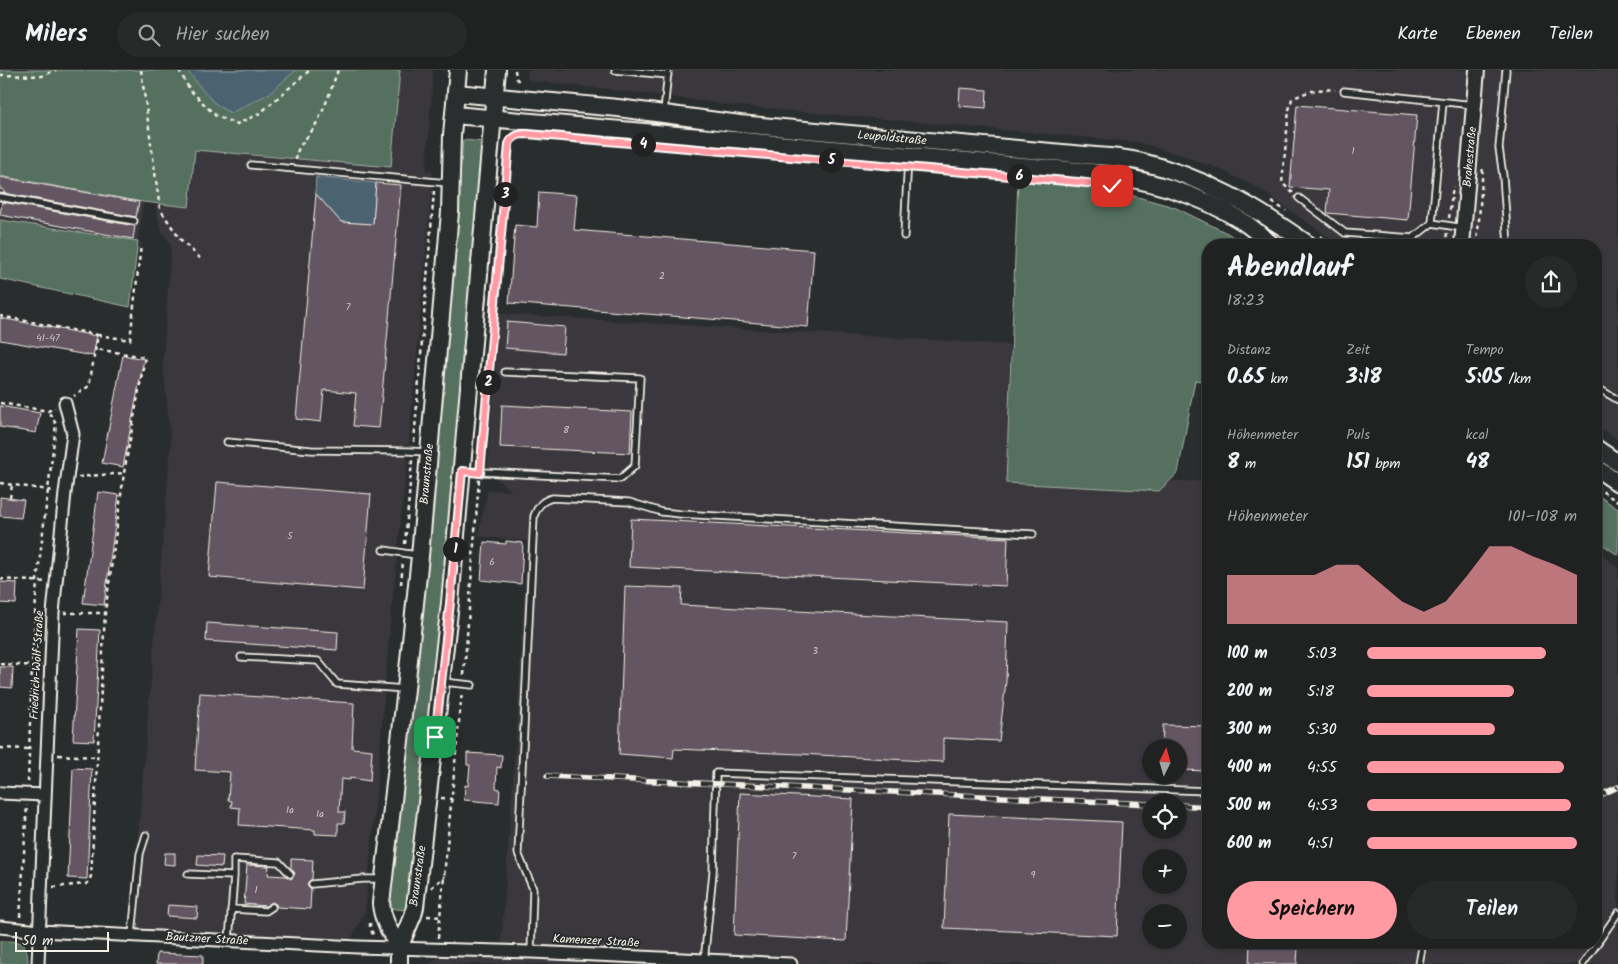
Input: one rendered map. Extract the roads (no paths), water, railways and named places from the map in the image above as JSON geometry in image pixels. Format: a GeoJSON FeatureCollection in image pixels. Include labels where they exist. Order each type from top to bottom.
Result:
{"type":"FeatureCollection","features":[{"type":"Feature","properties":{"kind":"main road","name":"Braunstraße"},"geometry":{"type":"LineString","coordinates":[[399,956],[382,912],[383,880],[420,556],[451,183],[458,70]]}},
{"type":"Feature","properties":{"kind":"main road","name":"Braunstraße"},"geometry":{"type":"LineString","coordinates":[[399,956],[415,907],[441,682],[462,471],[497,70]]}},
{"type":"Feature","properties":{"kind":"main road","name":"Leupoldstraße"},"geometry":{"type":"LineString","coordinates":[[456,93],[664,113],[740,124],[1137,161],[1175,171],[1214,187],[1249,205],[1300,239]]}},
{"type":"Feature","properties":{"kind":"main road","name":"Leupoldstraße"},"geometry":{"type":"LineString","coordinates":[[454,115],[1121,176],[1150,182],[1198,198],[1245,223],[1265,239]]}},
{"type":"Feature","properties":{"kind":"main road"},"geometry":{"type":"LineString","coordinates":[[1602,452],[1618,463]]}},
{"type":"Feature","properties":{"kind":"main road"},"geometry":{"type":"LineString","coordinates":[[1602,472],[1618,483]]}},
{"type":"Feature","properties":{"kind":"street","name":"Brahestraße"},"geometry":{"type":"LineString","coordinates":[[1463,239],[1477,70]]}},
{"type":"Feature","properties":{"kind":"street","name":"Friedrich-Wolf-Straße"},"geometry":{"type":"LineString","coordinates":[[38,964],[53,613],[73,434],[65,403]]}},
{"type":"Feature","properties":{"kind":"street"},"geometry":{"type":"LineString","coordinates":[[0,793],[45,795]]}},
{"type":"Feature","properties":{"kind":"street","name":"Bautzner Straße"},"geometry":{"type":"LineString","coordinates":[[0,928],[229,940],[399,956]]}},
{"type":"Feature","properties":{"kind":"street","name":"Kamenzer Straße"},"geometry":{"type":"LineString","coordinates":[[399,956],[531,952],[704,962],[791,964]]}},
{"type":"Feature","properties":{"kind":"lane"},"geometry":{"type":"LineString","coordinates":[[615,70],[668,72],[664,113]]}},
{"type":"Feature","properties":{"kind":"lane"},"geometry":{"type":"LineString","coordinates":[[1506,70],[1499,148],[1508,239]]}},
{"type":"Feature","properties":{"kind":"lane"},"geometry":{"type":"LineString","coordinates":[[1344,91],[1474,105]]}},
{"type":"Feature","properties":{"kind":"lane"},"geometry":{"type":"LineString","coordinates":[[1299,198],[1345,233],[1413,238],[1432,223],[1443,102]]}},
{"type":"Feature","properties":{"kind":"lane"},"geometry":{"type":"LineString","coordinates":[[904,236],[908,156]]}},
{"type":"Feature","properties":{"kind":"lane"},"geometry":{"type":"LineString","coordinates":[[252,165],[451,183]]}},
{"type":"Feature","properties":{"kind":"lane"},"geometry":{"type":"LineString","coordinates":[[0,197],[134,221]]}},
{"type":"Feature","properties":{"kind":"lane"},"geometry":{"type":"LineString","coordinates":[[1432,223],[1464,228]]}},
{"type":"Feature","properties":{"kind":"lane"},"geometry":{"type":"LineString","coordinates":[[462,471],[620,480],[635,466],[640,378],[505,372]]}},
{"type":"Feature","properties":{"kind":"lane"},"geometry":{"type":"LineString","coordinates":[[1602,391],[1618,400]]}},
{"type":"Feature","properties":{"kind":"lane"},"geometry":{"type":"LineString","coordinates":[[228,442],[311,450],[429,452]]}},
{"type":"Feature","properties":{"kind":"lane"},"geometry":{"type":"LineString","coordinates":[[531,952],[533,889],[518,853],[534,516],[540,504],[547,499],[553,498],[629,502],[662,512],[680,514],[1033,534]]}},
{"type":"Feature","properties":{"kind":"lane"},"geometry":{"type":"LineString","coordinates":[[383,550],[420,556]]}},
{"type":"Feature","properties":{"kind":"lane"},"geometry":{"type":"LineString","coordinates":[[241,657],[318,661],[337,684],[406,689]]}},
{"type":"Feature","properties":{"kind":"lane"},"geometry":{"type":"LineString","coordinates":[[441,682],[472,685]]}},
{"type":"Feature","properties":{"kind":"lane"},"geometry":{"type":"LineString","coordinates":[[704,962],[713,872],[716,773],[1202,791]]}},
{"type":"Feature","properties":{"kind":"lane"},"geometry":{"type":"LineString","coordinates":[[132,935],[140,854],[146,835]]}},
{"type":"Feature","properties":{"kind":"lane"},"geometry":{"type":"LineString","coordinates":[[229,940],[234,859],[279,862],[290,874]]}},
{"type":"Feature","properties":{"kind":"lane"},"geometry":{"type":"LineString","coordinates":[[188,874],[234,876]]}},
{"type":"Feature","properties":{"kind":"lane"},"geometry":{"type":"LineString","coordinates":[[312,884],[362,879],[383,880]]}},
{"type":"Feature","properties":{"kind":"lane"},"geometry":{"type":"LineString","coordinates":[[231,909],[266,911],[272,907]]}},
{"type":"Feature","properties":{"kind":"lane"},"geometry":{"type":"LineString","coordinates":[[1602,936],[1618,913]]}},
{"type":"Feature","properties":{"kind":"lane"},"geometry":{"type":"LineString","coordinates":[[1419,964],[1422,949]]}},
{"type":"Feature","properties":{"kind":"lane"},"geometry":{"type":"LineString","coordinates":[[1583,964],[1593,949]]}},
{"type":"Feature","properties":{"kind":"water"},"geometry":{"type":"Polygon","coordinates":[[[187,70],[295,71],[270,93],[231,113],[212,100],[187,70]]]}},
{"type":"Feature","properties":{"kind":"water"},"geometry":{"type":"Polygon","coordinates":[[[316,177],[376,183],[373,224],[341,222],[315,193],[316,177]]]}},
{"type":"Feature","properties":{"kind":"railway"},"geometry":{"type":"LineString","coordinates":[[547,776],[1142,804]]}},
{"type":"Feature","properties":{"kind":"railway"},"geometry":{"type":"LineString","coordinates":[[1602,794],[1618,787]]}},
{"type":"Feature","properties":{"kind":"railway"},"geometry":{"type":"LineString","coordinates":[[1187,806],[1202,807]]}}]}
